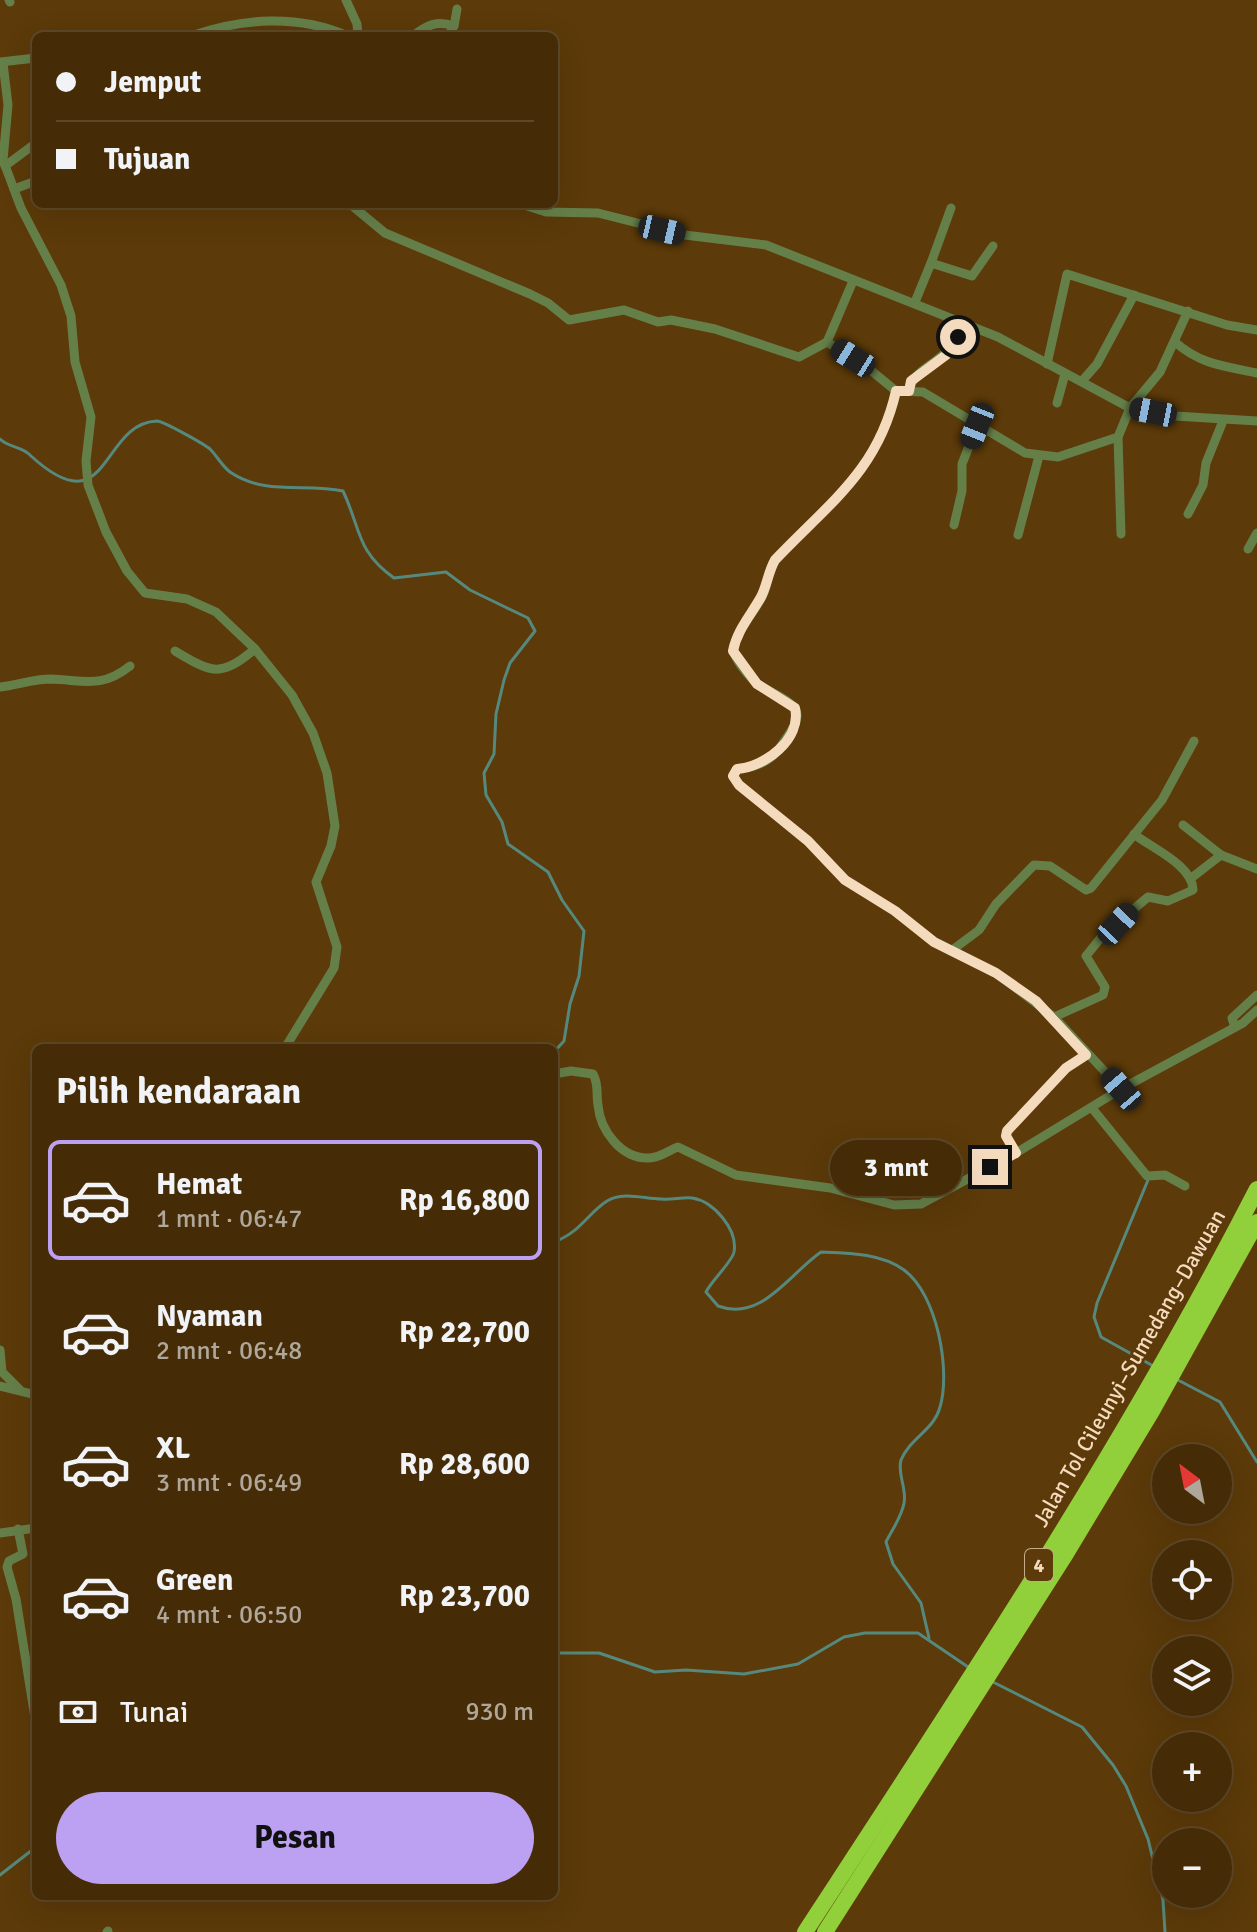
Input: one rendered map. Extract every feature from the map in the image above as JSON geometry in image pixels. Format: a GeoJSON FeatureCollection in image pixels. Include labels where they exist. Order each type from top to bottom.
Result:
{"type":"FeatureCollection","features":[{"type":"Feature","properties":{"kind":"highway","name":"Jalan Tol Cileunyi–Sumedang–Dawuan"},"geometry":{"type":"LineString","coordinates":[[805,1932],[1049,1549],[1217,1266],[1257,1189]]}},
{"type":"Feature","properties":{"kind":"highway","name":"Jalan Tol Cileunyi–Sumedang–Dawuan"},"geometry":{"type":"LineString","coordinates":[[825,1932],[1064,1557],[1152,1411],[1257,1222]]}},
{"type":"Feature","properties":{"kind":"street"},"geometry":{"type":"LineString","coordinates":[[346,0],[358,32]]}},
{"type":"Feature","properties":{"kind":"street"},"geometry":{"type":"LineString","coordinates":[[453,32],[457,9]]}},
{"type":"Feature","properties":{"kind":"street"},"geometry":{"type":"LineString","coordinates":[[225,31],[295,21],[337,32]]}},
{"type":"Feature","properties":{"kind":"street"},"geometry":{"type":"LineString","coordinates":[[419,32],[430,24],[454,26]]}},
{"type":"Feature","properties":{"kind":"street"},"geometry":{"type":"LineString","coordinates":[[32,58],[2,62],[8,105],[5,166],[21,208],[56,274],[71,316],[75,362],[91,417],[86,461],[88,485],[117,554],[145,593],[187,599],[216,612],[255,649],[292,695],[313,733],[327,773],[335,808],[331,846],[316,882],[335,934],[334,968],[287,1044]]}},
{"type":"Feature","properties":{"kind":"street"},"geometry":{"type":"LineString","coordinates":[[5,166],[32,146]]}},
{"type":"Feature","properties":{"kind":"street"},"geometry":{"type":"LineString","coordinates":[[14,189],[32,182]]}},
{"type":"Feature","properties":{"kind":"street"},"geometry":{"type":"LineString","coordinates":[[355,208],[385,233],[530,294],[548,303],[569,320],[624,310],[658,322],[671,320],[715,329],[799,357],[827,342],[853,281]]}},
{"type":"Feature","properties":{"kind":"street"},"geometry":{"type":"LineString","coordinates":[[534,208],[546,212],[598,213],[685,235],[766,245],[998,337],[1130,408],[1223,421],[1257,421]]}},
{"type":"Feature","properties":{"kind":"street"},"geometry":{"type":"LineString","coordinates":[[915,302],[951,208]]}},
{"type":"Feature","properties":{"kind":"street"},"geometry":{"type":"LineString","coordinates":[[931,263],[972,276],[993,246]]}},
{"type":"Feature","properties":{"kind":"street"},"geometry":{"type":"LineString","coordinates":[[1047,364],[1065,275],[1227,325],[1257,330]]}},
{"type":"Feature","properties":{"kind":"street"},"geometry":{"type":"LineString","coordinates":[[1082,381],[1097,364],[1134,295]]}},
{"type":"Feature","properties":{"kind":"street"},"geometry":{"type":"LineString","coordinates":[[1121,534],[1118,437],[1130,408],[1160,372],[1188,311]]}},
{"type":"Feature","properties":{"kind":"street"},"geometry":{"type":"LineString","coordinates":[[909,391],[911,381],[919,373],[946,355],[958,337],[961,322]]}},
{"type":"Feature","properties":{"kind":"street"},"geometry":{"type":"LineString","coordinates":[[827,342],[868,368],[896,391],[923,392],[1018,450],[1058,457],[1118,437]]}},
{"type":"Feature","properties":{"kind":"street"},"geometry":{"type":"LineString","coordinates":[[1175,342],[1193,357],[1218,367],[1257,373]]}},
{"type":"Feature","properties":{"kind":"street"},"geometry":{"type":"LineString","coordinates":[[1057,403],[1065,374]]}},
{"type":"Feature","properties":{"kind":"street"},"geometry":{"type":"LineString","coordinates":[[896,391],[890,418],[873,454],[858,477],[775,560],[766,575],[764,593],[737,637],[733,651],[751,678],[795,708],[797,715],[774,756],[756,766],[737,769],[733,776],[739,785],[808,841],[845,880],[951,951],[996,973],[1054,1017],[1086,1055],[1121,1089]]}},
{"type":"Feature","properties":{"kind":"street"},"geometry":{"type":"LineString","coordinates":[[1188,514],[1203,485],[1206,463],[1223,421]]}},
{"type":"Feature","properties":{"kind":"street"},"geometry":{"type":"LineString","coordinates":[[954,525],[962,491],[962,464],[977,426]]}},
{"type":"Feature","properties":{"kind":"street"},"geometry":{"type":"LineString","coordinates":[[1018,535],[1039,456]]}},
{"type":"Feature","properties":{"kind":"street"},"geometry":{"type":"LineString","coordinates":[[1248,549],[1257,533]]}},
{"type":"Feature","properties":{"kind":"street"},"geometry":{"type":"LineString","coordinates":[[175,651],[203,668],[217,671],[235,665],[255,649]]}},
{"type":"Feature","properties":{"kind":"street"},"geometry":{"type":"LineString","coordinates":[[0,687],[48,679],[92,683],[111,678],[130,666]]}},
{"type":"Feature","properties":{"kind":"street"},"geometry":{"type":"LineString","coordinates":[[951,951],[979,930],[996,904],[1034,865],[1050,866],[1086,890],[1091,888],[1174,782],[1194,741]]}},
{"type":"Feature","properties":{"kind":"street"},"geometry":{"type":"LineString","coordinates":[[1183,825],[1221,855],[1257,869]]}},
{"type":"Feature","properties":{"kind":"street"},"geometry":{"type":"LineString","coordinates":[[1054,1017],[1103,995],[1105,987],[1087,959],[1093,945],[1146,898],[1151,896],[1168,901],[1193,890],[1190,879],[1169,859],[1134,834]]}},
{"type":"Feature","properties":{"kind":"street"},"geometry":{"type":"LineString","coordinates":[[1190,879],[1221,855]]}},
{"type":"Feature","properties":{"kind":"street"},"geometry":{"type":"LineString","coordinates":[[1235,1027],[1232,1018],[1257,995]]}},
{"type":"Feature","properties":{"kind":"street"},"geometry":{"type":"LineString","coordinates":[[558,1073],[571,1071],[593,1074],[597,1081],[598,1107],[608,1136],[617,1146],[636,1156],[650,1159],[678,1147],[736,1175],[830,1188],[894,1205],[921,1204],[1235,1027],[1257,1010]]}},
{"type":"Feature","properties":{"kind":"street"},"geometry":{"type":"LineString","coordinates":[[1016,1153],[1006,1136],[1007,1131],[1066,1068],[1086,1055]]}},
{"type":"Feature","properties":{"kind":"street"},"geometry":{"type":"LineString","coordinates":[[1092,1108],[1147,1176],[1165,1175],[1185,1186]]}},
{"type":"Feature","properties":{"kind":"street"},"geometry":{"type":"LineString","coordinates":[[0,1350],[2,1372],[20,1390]]}},
{"type":"Feature","properties":{"kind":"street"},"geometry":{"type":"LineString","coordinates":[[0,1386],[32,1394]]}},
{"type":"Feature","properties":{"kind":"street"},"geometry":{"type":"LineString","coordinates":[[0,1533],[32,1528]]}},
{"type":"Feature","properties":{"kind":"street"},"geometry":{"type":"LineString","coordinates":[[18,1529],[23,1554],[9,1561],[7,1567],[16,1599],[32,1699]]}},
{"type":"Feature","properties":{"kind":"waterway"},"geometry":{"type":"LineString","coordinates":[[0,439],[27,453],[57,475],[76,481],[91,477],[124,437],[138,426],[161,422],[206,446],[227,470],[243,479],[271,486],[343,491],[366,549],[394,578],[446,572],[470,590],[528,618],[535,631],[510,663],[496,714],[494,754],[484,773],[486,795],[502,822],[508,844],[548,872],[562,900],[584,931],[579,976],[570,1004],[564,1041],[558,1048]]}},
{"type":"Feature","properties":{"kind":"waterway"},"geometry":{"type":"LineString","coordinates":[[1148,1180],[1094,1317],[1101,1337],[1155,1367]]}},
{"type":"Feature","properties":{"kind":"waterway"},"geometry":{"type":"LineString","coordinates":[[558,1240],[614,1198],[692,1198],[716,1210],[732,1234],[734,1252],[706,1292],[718,1306],[734,1309],[761,1302],[821,1252],[885,1260],[904,1270],[915,1281],[933,1314],[942,1354],[943,1391],[937,1415],[901,1460],[904,1503],[886,1542],[893,1564],[921,1603],[929,1638]]}},
{"type":"Feature","properties":{"kind":"waterway"},"geometry":{"type":"LineString","coordinates":[[1176,1379],[1220,1402],[1257,1462]]}},
{"type":"Feature","properties":{"kind":"waterway"},"geometry":{"type":"LineString","coordinates":[[558,1653],[599,1653],[655,1672],[686,1670],[744,1674],[798,1664],[844,1637],[865,1633],[918,1633],[971,1669]]}},
{"type":"Feature","properties":{"kind":"waterway"},"geometry":{"type":"LineString","coordinates":[[991,1681],[1082,1727],[1113,1765],[1126,1786],[1148,1839],[1163,1900],[1165,1932]]}},
{"type":"Feature","properties":{"kind":"waterway"},"geometry":{"type":"LineString","coordinates":[[0,1875],[32,1850]]}},
{"type":"Feature","properties":{"kind":"route"},"geometry":{"type":"LineString","coordinates":[[958,337],[946,355],[911,381],[909,391],[896,391],[890,418],[858,477],[775,560],[766,575],[764,593],[740,630],[733,651],[751,678],[787,701],[795,708],[797,715],[774,756],[756,766],[737,769],[733,776],[739,785],[808,841],[845,880],[911,922],[934,942],[996,973],[1036,1001],[1086,1055],[1048,1085],[1007,1131],[1006,1136],[1016,1153],[990,1167]]}}]}
